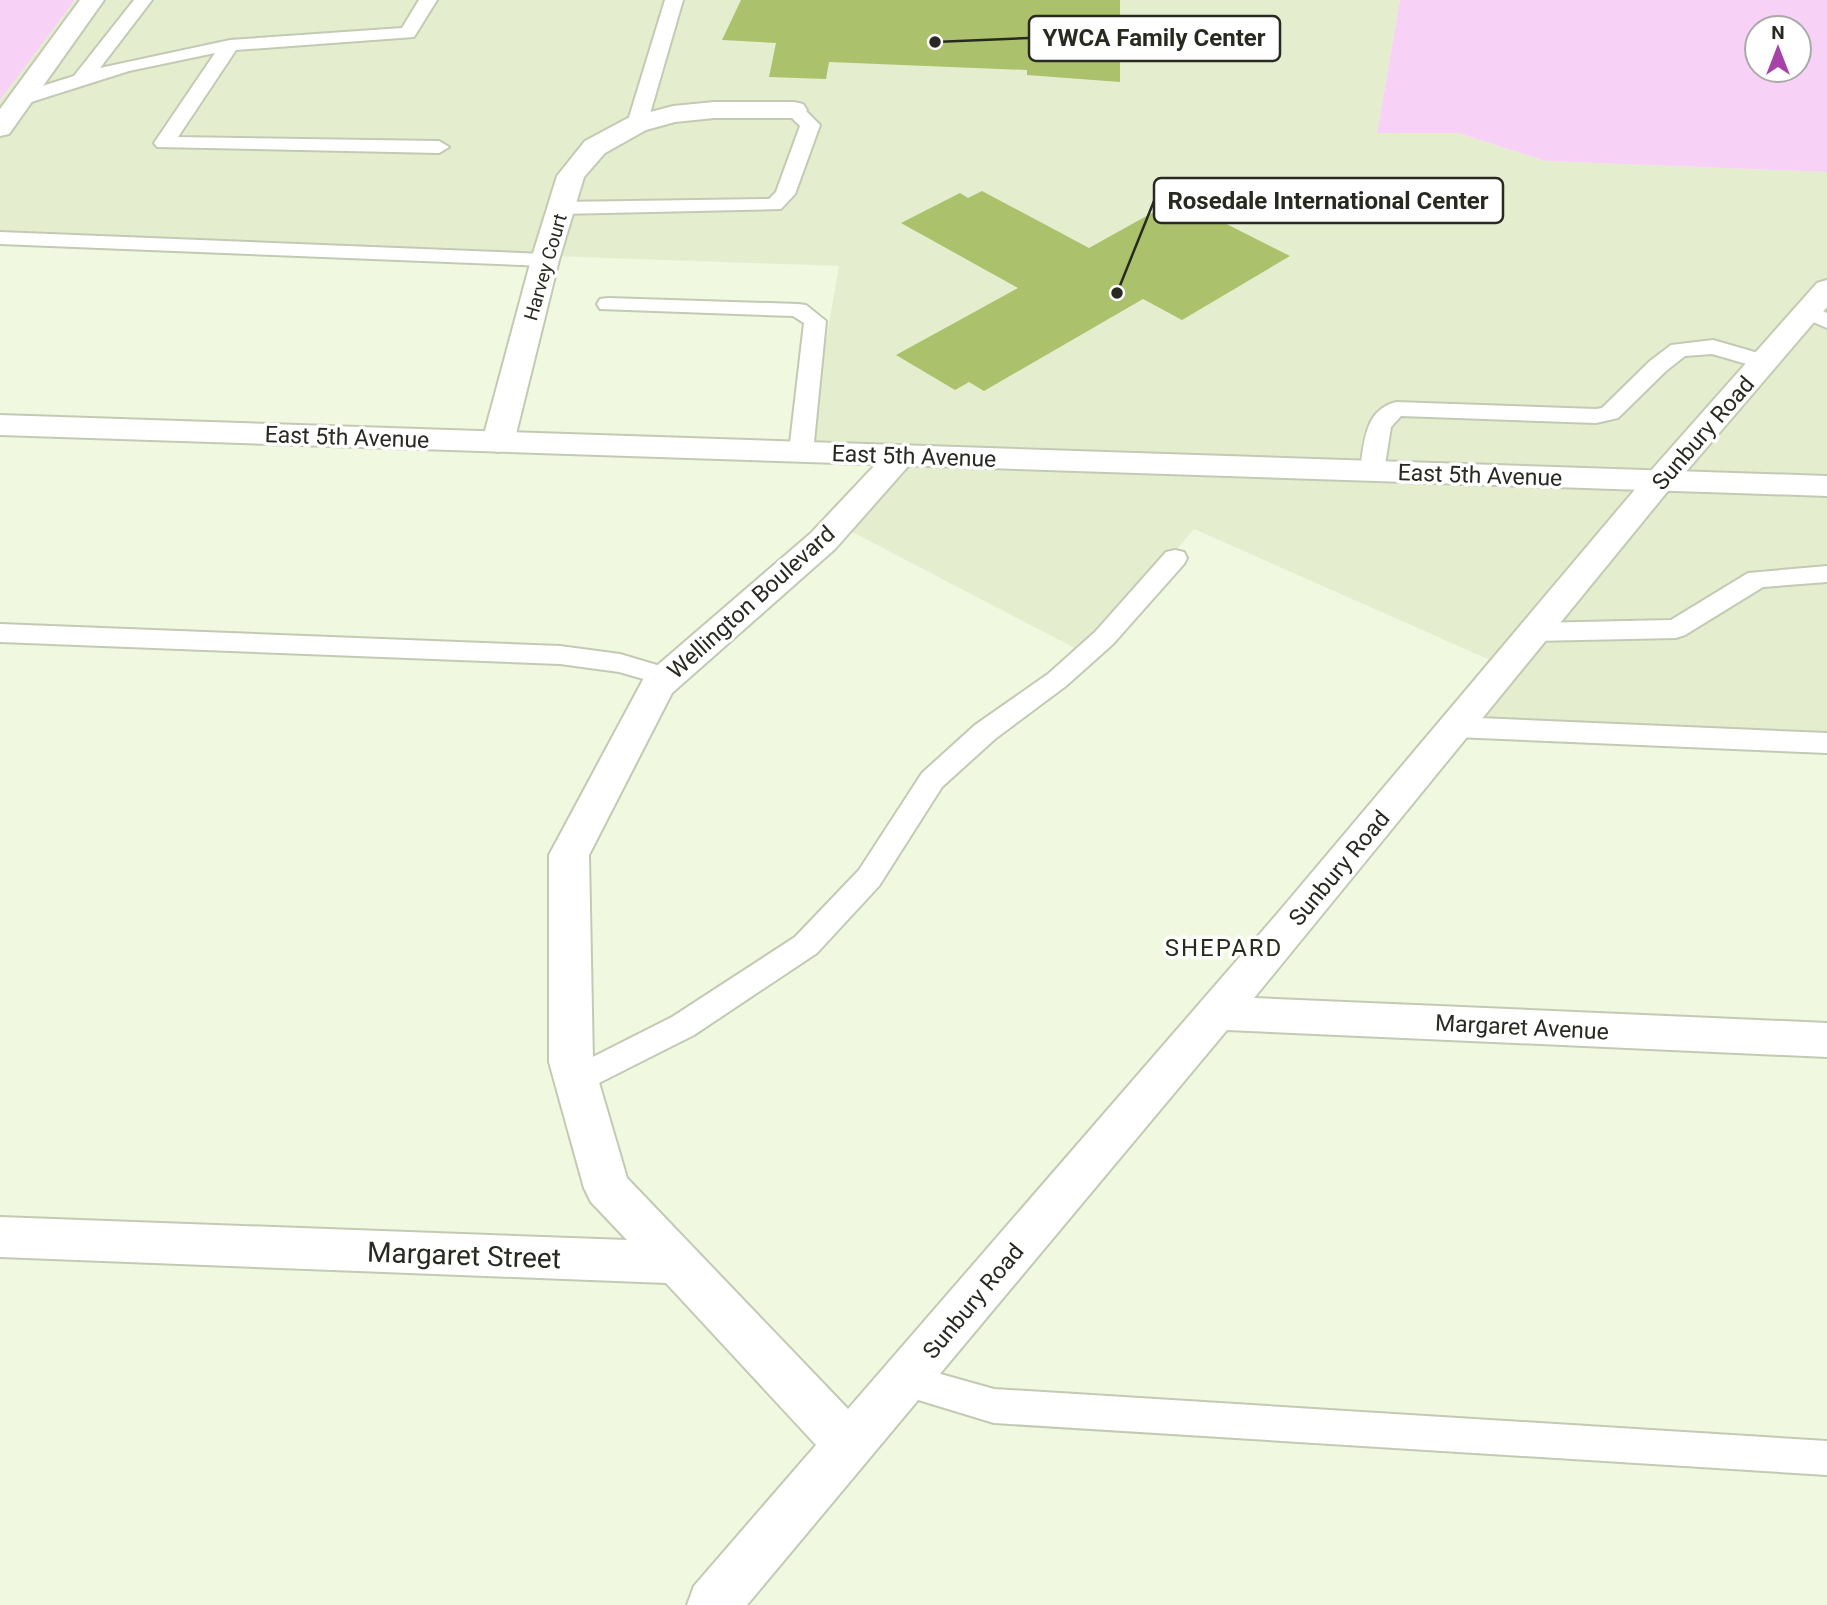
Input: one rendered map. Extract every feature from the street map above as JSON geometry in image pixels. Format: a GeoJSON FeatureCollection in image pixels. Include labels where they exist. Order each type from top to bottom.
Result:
{"type":"FeatureCollection","features":[{"type":"Feature","properties":{"kind":"street"},"geometry":{"type":"LineString","coordinates":[[0,128],[92,0]]}},
{"type":"Feature","properties":{"kind":"street","name":"Harvey Court"},"geometry":{"type":"LineString","coordinates":[[498,442],[545,260],[571,176],[595,147],[638,124],[673,114],[714,110],[794,110]]}},
{"type":"Feature","properties":{"kind":"street","name":"Sunbury Road"},"geometry":{"type":"LineString","coordinates":[[713,1605],[1217,1013],[1660,481],[1764,362],[1820,307]]}},
{"type":"Feature","properties":{"kind":"street","name":"East 5th Avenue"},"geometry":{"type":"LineString","coordinates":[[0,425],[1827,486]]}},
{"type":"Feature","properties":{"kind":"street","name":"Wellington Boulevard"},"geometry":{"type":"LineString","coordinates":[[677,1262],[607,1188],[576,1080],[572,1062],[569,855],[658,685],[823,541],[902,455]]}},
{"type":"Feature","properties":{"kind":"street","name":"Margaret Avenue"},"geometry":{"type":"LineString","coordinates":[[1217,1013],[1827,1040]]}},
{"type":"Feature","properties":{"kind":"street","name":"Margaret Street"},"geometry":{"type":"LineString","coordinates":[[0,1237],[677,1262]]}},
{"type":"Feature","properties":{"kind":"street"},"geometry":{"type":"LineString","coordinates":[[677,1262],[849,1446]]}},
{"type":"Feature","properties":{"kind":"lane"},"geometry":{"type":"LineString","coordinates":[[81,80],[143,0]]}},
{"type":"Feature","properties":{"kind":"lane"},"geometry":{"type":"LineString","coordinates":[[21,99],[125,66],[230,45],[408,33],[428,0]]}},
{"type":"Feature","properties":{"kind":"lane"},"geometry":{"type":"LineString","coordinates":[[638,124],[674,0]]}},
{"type":"Feature","properties":{"kind":"lane"},"geometry":{"type":"LineString","coordinates":[[230,45],[164,143],[439,147]]}},
{"type":"Feature","properties":{"kind":"lane"},"geometry":{"type":"LineString","coordinates":[[561,208],[774,205],[785,194],[810,125],[794,110]]}},
{"type":"Feature","properties":{"kind":"lane"},"geometry":{"type":"LineString","coordinates":[[0,238],[545,260]]}},
{"type":"Feature","properties":{"kind":"lane"},"geometry":{"type":"LineString","coordinates":[[608,304],[798,310],[815,321],[801,452]]}},
{"type":"Feature","properties":{"kind":"lane"},"geometry":{"type":"LineString","coordinates":[[1372,471],[1381,421],[1387,413],[1396,409],[1596,416],[1610,414],[1658,366],[1679,350],[1713,347],[1764,362]]}},
{"type":"Feature","properties":{"kind":"lane"},"geometry":{"type":"LineString","coordinates":[[576,1080],[683,1026],[806,945],[869,878],[932,780],[985,732],[1057,680],[1104,638],[1175,558]]}},
{"type":"Feature","properties":{"kind":"lane"},"geometry":{"type":"LineString","coordinates":[[1534,632],[1676,629],[1757,579],[1827,574]]}},
{"type":"Feature","properties":{"kind":"lane"},"geometry":{"type":"LineString","coordinates":[[0,633],[560,655],[620,663],[668,677]]}},
{"type":"Feature","properties":{"kind":"lane"},"geometry":{"type":"LineString","coordinates":[[1455,727],[1827,743]]}},
{"type":"Feature","properties":{"kind":"lane"},"geometry":{"type":"LineString","coordinates":[[905,1380],[994,1406],[1827,1458]]}},
{"type":"Feature","properties":{"kind":"shaded area"},"geometry":{"type":"Polygon","coordinates":[[[0,0],[75,0],[0,100],[0,0]]]}},
{"type":"Feature","properties":{"kind":"shaded area"},"geometry":{"type":"Polygon","coordinates":[[[75,0],[1400,0],[1377,133],[1458,133],[1546,161],[1827,172],[1827,742],[1454,726],[1499,664],[1194,529],[1088,655],[831,521],[892,450],[807,448],[839,266],[0,237],[0,100],[75,0]]]}},
{"type":"Feature","properties":{"kind":"shaded area"},"geometry":{"type":"Polygon","coordinates":[[[1400,0],[1827,0],[1827,172],[1546,161],[1458,133],[1377,133],[1400,0]]]}},
{"type":"Feature","properties":{"kind":"building"},"geometry":{"type":"Polygon","coordinates":[[[741,0],[1120,0],[1120,82],[1027,75],[1027,70],[829,62],[826,79],[769,77],[776,43],[722,40],[741,0]]]}},
{"type":"Feature","properties":{"kind":"building"},"geometry":{"type":"Polygon","coordinates":[[[982,191],[1089,248],[1177,199],[1290,256],[1182,320],[1143,299],[984,391],[969,382],[955,390],[896,355],[1018,288],[901,223],[960,193],[968,198],[982,191]]]}},
{"type":"Feature","properties":{"kind":"place","name":"YWCA Family Center"},"geometry":{"type":"Point","coordinates":[935,42]}},
{"type":"Feature","properties":{"kind":"place","name":"Rosedale International Center"},"geometry":{"type":"Point","coordinates":[1117,293]}},
{"type":"Feature","properties":{"kind":"district","name":"SHEPARD"},"geometry":{"type":"Point","coordinates":[1224,948]}}]}
